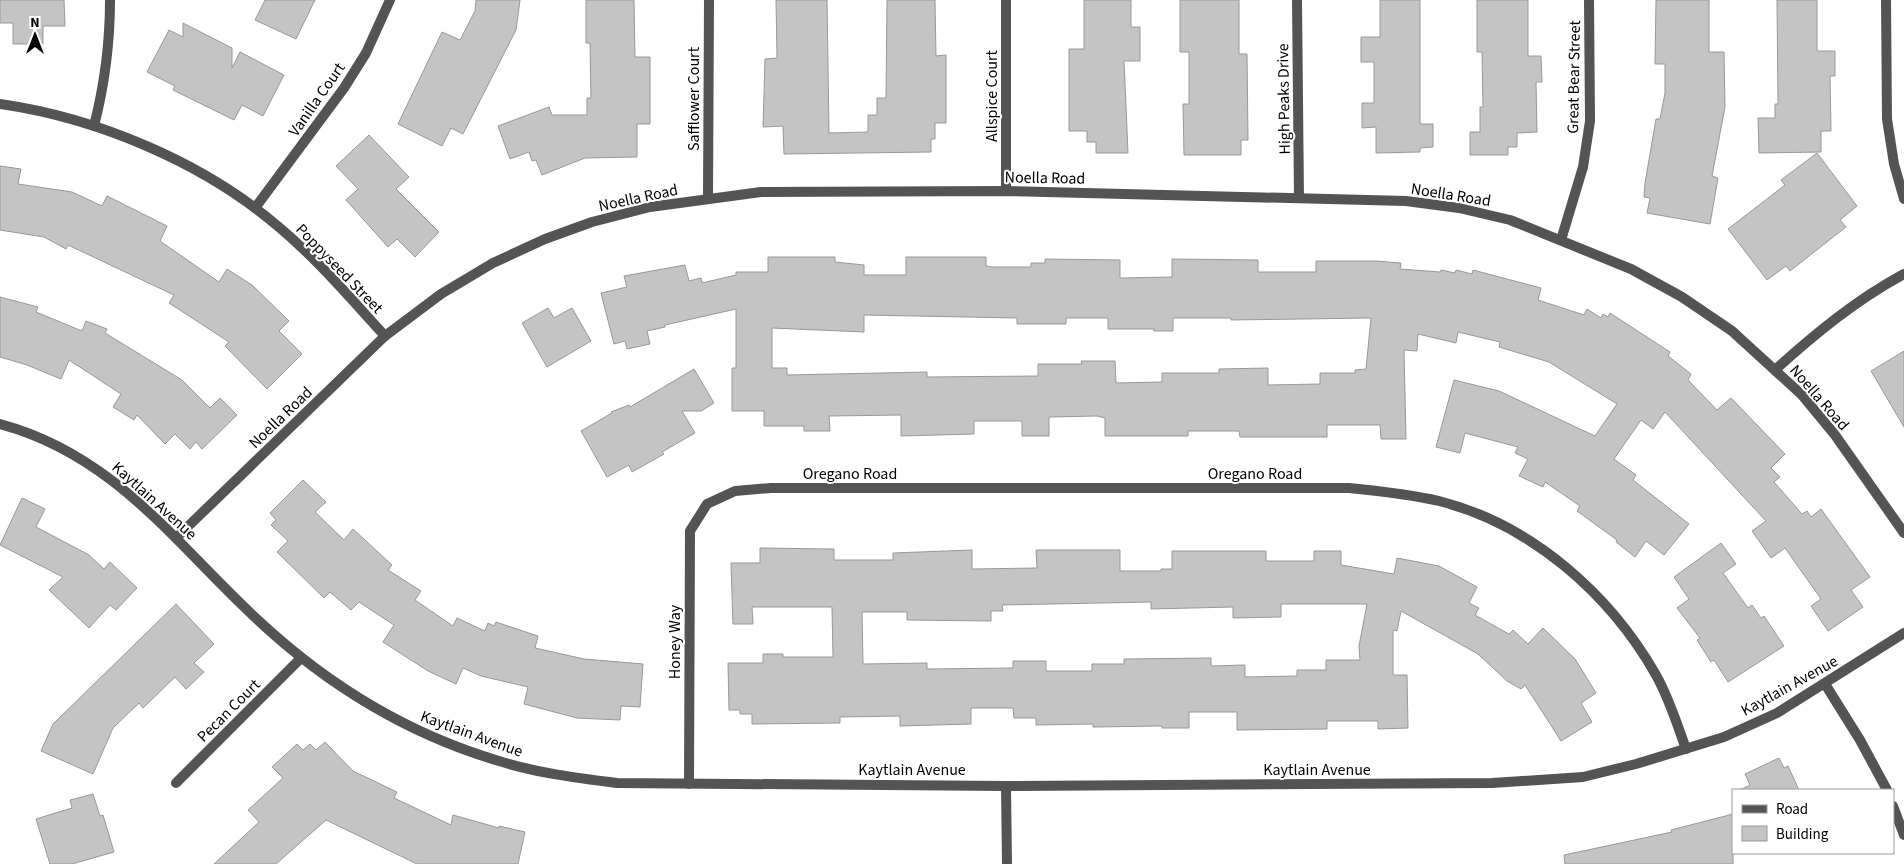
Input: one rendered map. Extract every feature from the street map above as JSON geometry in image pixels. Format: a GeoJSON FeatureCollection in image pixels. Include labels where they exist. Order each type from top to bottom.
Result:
{"type":"FeatureCollection","features":[{"type":"Feature","properties":{"kind":"street"},"geometry":{"type":"LineString","coordinates":[[94,126],[105,85],[108,60],[110,0]]}},
{"type":"Feature","properties":{"kind":"street","name":"Vanilla Court"},"geometry":{"type":"LineString","coordinates":[[255,208],[344,88],[366,53],[390,0]]}},
{"type":"Feature","properties":{"kind":"street","name":"Safflower Court"},"geometry":{"type":"LineString","coordinates":[[708,198],[709,0]]}},
{"type":"Feature","properties":{"kind":"street","name":"Allspice Court"},"geometry":{"type":"LineString","coordinates":[[1006,0],[1006,191]]}},
{"type":"Feature","properties":{"kind":"street","name":"High Peaks Drive"},"geometry":{"type":"LineString","coordinates":[[1297,0],[1298,198]]}},
{"type":"Feature","properties":{"kind":"street","name":"Great Bear Street"},"geometry":{"type":"LineString","coordinates":[[1561,240],[1583,167],[1590,121],[1589,0]]}},
{"type":"Feature","properties":{"kind":"street"},"geometry":{"type":"LineString","coordinates":[[1886,0],[1887,119],[1894,164],[1904,199]]}},
{"type":"Feature","properties":{"kind":"street","name":"Poppyseed Street"},"geometry":{"type":"LineString","coordinates":[[0,104],[25,108],[94,126],[150,147],[203,175],[255,208],[279,227],[324,268],[385,336]]}},
{"type":"Feature","properties":{"kind":"street","name":"Noella Road"},"geometry":{"type":"LineString","coordinates":[[176,538],[385,336],[441,294],[492,263],[545,239],[592,222],[650,207],[762,192],[1006,191],[1406,201],[1459,208],[1510,220],[1631,269],[1682,297],[1732,331],[1776,369],[1802,395],[1835,435],[1904,533]]}},
{"type":"Feature","properties":{"kind":"street"},"geometry":{"type":"LineString","coordinates":[[1776,369],[1832,319],[1879,287],[1904,274]]}},
{"type":"Feature","properties":{"kind":"street","name":"Kaytlain Avenue"},"geometry":{"type":"LineString","coordinates":[[0,424],[18,428],[57,445],[94,466],[128,491],[259,621],[301,658],[345,690],[396,720],[442,742],[500,762],[558,775],[617,783],[1006,786],[1529,782],[1582,777],[1724,737],[1777,712],[1825,684],[1904,633]]}},
{"type":"Feature","properties":{"kind":"street","name":"Oregano Road"},"geometry":{"type":"LineString","coordinates":[[707,504],[735,491],[791,488],[1349,488],[1392,492],[1441,502],[1488,519],[1526,539],[1566,567],[1603,601],[1634,640],[1657,677],[1686,749]]}},
{"type":"Feature","properties":{"kind":"street","name":"Honey Way"},"geometry":{"type":"LineString","coordinates":[[689,784],[690,531],[707,504]]}},
{"type":"Feature","properties":{"kind":"street","name":"Pecan Court"},"geometry":{"type":"LineString","coordinates":[[176,783],[301,658]]}},
{"type":"Feature","properties":{"kind":"street"},"geometry":{"type":"LineString","coordinates":[[1825,684],[1860,740],[1885,789]]}},
{"type":"Feature","properties":{"kind":"street"},"geometry":{"type":"LineString","coordinates":[[1006,786],[1007,864]]}},
{"type":"Feature","properties":{"kind":"street"},"geometry":{"type":"LineString","coordinates":[[1894,809],[1904,835]]}},
{"type":"Feature","properties":{"kind":"building"},"geometry":{"type":"Polygon","coordinates":[[[0,0],[64,0],[65,26],[43,26],[43,44],[13,44],[13,23],[0,23],[0,0]]]}},
{"type":"Feature","properties":{"kind":"building"},"geometry":{"type":"Polygon","coordinates":[[[265,0],[315,0],[296,39],[255,20],[265,0]]]}},
{"type":"Feature","properties":{"kind":"building"},"geometry":{"type":"Polygon","coordinates":[[[476,0],[520,0],[516,30],[463,134],[451,128],[442,146],[398,124],[442,32],[460,40],[475,11],[476,0]]]}},
{"type":"Feature","properties":{"kind":"building"},"geometry":{"type":"Polygon","coordinates":[[[586,0],[634,0],[635,57],[650,57],[650,124],[637,124],[637,157],[585,158],[542,175],[536,160],[532,161],[529,152],[510,159],[498,126],[549,107],[552,115],[587,115],[587,98],[591,98],[590,43],[586,43],[586,0]]]}},
{"type":"Feature","properties":{"kind":"building"},"geometry":{"type":"Polygon","coordinates":[[[776,0],[827,0],[829,133],[868,132],[868,115],[877,115],[877,98],[886,98],[887,0],[935,0],[936,56],[946,55],[946,123],[935,123],[935,139],[931,139],[931,152],[784,154],[783,126],[763,127],[765,59],[777,58],[776,0]]]}},
{"type":"Feature","properties":{"kind":"building"},"geometry":{"type":"Polygon","coordinates":[[[1084,0],[1131,0],[1131,27],[1140,27],[1140,61],[1124,61],[1128,153],[1096,153],[1096,142],[1087,142],[1087,131],[1069,131],[1069,49],[1084,49],[1084,0]]]}},
{"type":"Feature","properties":{"kind":"building"},"geometry":{"type":"Polygon","coordinates":[[[1180,0],[1239,0],[1239,54],[1247,54],[1248,140],[1241,140],[1241,155],[1184,155],[1183,104],[1189,104],[1189,52],[1180,52],[1180,0]]]}},
{"type":"Feature","properties":{"kind":"building"},"geometry":{"type":"Polygon","coordinates":[[[1380,0],[1420,0],[1420,124],[1433,124],[1433,147],[1420,148],[1420,152],[1376,153],[1376,127],[1362,128],[1362,103],[1374,103],[1374,62],[1361,62],[1361,37],[1380,37],[1380,0]]]}},
{"type":"Feature","properties":{"kind":"building"},"geometry":{"type":"Polygon","coordinates":[[[1477,0],[1528,0],[1528,56],[1541,56],[1542,82],[1536,82],[1537,132],[1517,133],[1517,147],[1508,147],[1508,155],[1470,155],[1470,132],[1480,132],[1480,107],[1483,107],[1482,52],[1477,52],[1477,0]]]}},
{"type":"Feature","properties":{"kind":"building"},"geometry":{"type":"Polygon","coordinates":[[[1656,0],[1709,0],[1709,52],[1724,52],[1725,107],[1712,176],[1718,178],[1710,224],[1647,213],[1650,198],[1644,197],[1645,183],[1656,119],[1660,119],[1665,93],[1665,64],[1655,64],[1656,0]]]}},
{"type":"Feature","properties":{"kind":"building"},"geometry":{"type":"Polygon","coordinates":[[[1777,0],[1817,0],[1817,51],[1835,51],[1835,76],[1830,76],[1831,131],[1821,131],[1821,152],[1759,153],[1758,118],[1775,118],[1775,104],[1778,104],[1777,0]]]}},
{"type":"Feature","properties":{"kind":"building"},"geometry":{"type":"Polygon","coordinates":[[[183,23],[232,48],[232,68],[240,52],[284,75],[263,116],[242,105],[234,120],[173,90],[175,86],[147,72],[169,30],[183,37],[183,23]]]}},
{"type":"Feature","properties":{"kind":"building"},"geometry":{"type":"Polygon","coordinates":[[[369,135],[409,177],[396,189],[439,232],[415,257],[397,239],[388,247],[346,200],[358,189],[336,166],[369,135]]]}},
{"type":"Feature","properties":{"kind":"building"},"geometry":{"type":"Polygon","coordinates":[[[1817,153],[1857,206],[1840,220],[1846,227],[1790,271],[1786,266],[1767,280],[1728,229],[1785,185],[1781,180],[1817,153]]]}},
{"type":"Feature","properties":{"kind":"building"},"geometry":{"type":"Polygon","coordinates":[[[0,166],[21,169],[18,184],[72,192],[102,206],[107,196],[167,226],[160,241],[219,282],[227,269],[252,285],[289,321],[279,331],[302,354],[267,389],[225,346],[229,342],[169,303],[174,295],[68,245],[66,249],[44,237],[0,230],[0,166]]]}},
{"type":"Feature","properties":{"kind":"building"},"geometry":{"type":"Polygon","coordinates":[[[768,257],[835,257],[835,262],[864,265],[864,275],[906,275],[906,257],[986,257],[986,266],[992,267],[1031,267],[1031,263],[1045,263],[1045,259],[1120,260],[1120,278],[1172,277],[1172,259],[1258,260],[1258,272],[1316,272],[1316,261],[1376,261],[1401,263],[1400,269],[1440,272],[1441,270],[1455,273],[1456,270],[1472,274],[1473,270],[1541,288],[1538,300],[1584,315],[1587,309],[1601,318],[1603,314],[1608,317],[1610,313],[1670,352],[1668,356],[1691,374],[1688,380],[1717,410],[1731,398],[1785,454],[1771,468],[1780,477],[1774,482],[1802,514],[1807,511],[1811,517],[1821,509],[1870,577],[1851,590],[1863,607],[1828,631],[1811,606],[1821,599],[1785,548],[1771,558],[1752,531],[1766,521],[1665,412],[1653,429],[1641,420],[1614,459],[1636,475],[1633,480],[1689,524],[1664,555],[1646,541],[1635,557],[1616,542],[1617,540],[1577,511],[1580,506],[1545,482],[1543,487],[1519,476],[1528,459],[1515,453],[1518,447],[1465,433],[1460,453],[1436,447],[1454,380],[1499,391],[1595,436],[1617,404],[1549,362],[1499,347],[1500,342],[1458,332],[1456,343],[1418,334],[1417,351],[1404,350],[1406,439],[1381,439],[1380,425],[1327,425],[1327,437],[1240,437],[1239,431],[1188,431],[1188,436],[1105,436],[1105,418],[1097,416],[1049,417],[1049,436],[1022,436],[1022,421],[974,421],[974,434],[901,436],[901,415],[829,416],[830,431],[804,431],[804,426],[764,426],[764,411],[732,411],[732,368],[736,368],[736,309],[665,325],[665,327],[647,331],[650,344],[627,349],[625,341],[614,344],[601,293],[627,287],[624,276],[685,265],[689,281],[701,278],[702,283],[736,275],[736,272],[768,272],[768,257]],[[864,315],[864,332],[772,328],[772,368],[787,368],[787,375],[927,372],[927,377],[1038,376],[1038,364],[1082,364],[1081,361],[1115,361],[1116,383],[1162,382],[1162,373],[1219,373],[1219,369],[1268,368],[1268,385],[1320,384],[1320,373],[1355,373],[1355,370],[1366,369],[1371,318],[1231,320],[1231,318],[1173,318],[1173,331],[1154,331],[1154,329],[1108,329],[1108,318],[1066,318],[1066,324],[1017,324],[1017,318],[864,315]]]}},
{"type":"Feature","properties":{"kind":"building"},"geometry":{"type":"Polygon","coordinates":[[[0,297],[38,307],[36,312],[82,331],[86,321],[107,329],[105,333],[182,380],[210,408],[220,398],[237,415],[202,449],[196,442],[190,449],[175,434],[165,444],[137,415],[134,420],[113,407],[121,394],[69,360],[61,379],[27,365],[0,357],[0,297]]]}},
{"type":"Feature","properties":{"kind":"building"},"geometry":{"type":"Polygon","coordinates":[[[548,308],[554,318],[572,308],[591,341],[547,367],[522,323],[548,308]]]}},
{"type":"Feature","properties":{"kind":"building"},"geometry":{"type":"Polygon","coordinates":[[[1904,351],[1904,427],[1871,371],[1904,351]]]}},
{"type":"Feature","properties":{"kind":"building"},"geometry":{"type":"Polygon","coordinates":[[[694,369],[714,403],[701,411],[682,411],[695,433],[662,452],[664,454],[632,472],[629,465],[607,477],[581,431],[611,412],[629,405],[630,407],[694,369]]]}},
{"type":"Feature","properties":{"kind":"building"},"geometry":{"type":"Polygon","coordinates":[[[303,480],[326,502],[315,512],[344,540],[353,529],[392,565],[388,570],[421,591],[415,600],[453,626],[457,618],[485,631],[488,623],[494,626],[496,622],[538,636],[535,648],[584,659],[643,664],[640,707],[621,706],[620,720],[577,718],[524,704],[528,687],[481,676],[463,668],[456,684],[428,671],[383,642],[394,625],[359,602],[351,610],[330,592],[324,598],[277,552],[288,541],[271,525],[276,520],[270,513],[303,480]]]}},
{"type":"Feature","properties":{"kind":"building"},"geometry":{"type":"Polygon","coordinates":[[[22,498],[45,509],[36,527],[89,555],[104,569],[110,562],[137,588],[116,610],[110,605],[89,628],[49,590],[63,577],[0,545],[22,498]]]}},
{"type":"Feature","properties":{"kind":"building"},"geometry":{"type":"Polygon","coordinates":[[[1721,543],[1736,564],[1723,573],[1748,608],[1752,605],[1761,618],[1764,616],[1784,646],[1728,682],[1714,660],[1711,662],[1697,640],[1700,638],[1677,608],[1689,599],[1674,577],[1721,543]]]}},
{"type":"Feature","properties":{"kind":"building"},"geometry":{"type":"Polygon","coordinates":[[[760,548],[834,549],[834,560],[893,560],[893,553],[972,550],[972,569],[1037,568],[1036,550],[1120,550],[1120,571],[1161,571],[1161,569],[1172,569],[1172,551],[1266,551],[1266,561],[1314,561],[1314,551],[1341,551],[1341,565],[1394,574],[1397,558],[1439,566],[1477,587],[1469,603],[1479,608],[1475,615],[1509,634],[1513,630],[1528,644],[1543,628],[1575,659],[1596,693],[1581,703],[1592,722],[1561,741],[1525,685],[1521,689],[1507,681],[1478,654],[1401,611],[1397,631],[1393,630],[1393,675],[1407,675],[1408,728],[1378,729],[1378,721],[1327,721],[1327,729],[1237,730],[1237,712],[1189,712],[1189,728],[1162,728],[1162,726],[1093,727],[1093,724],[1036,725],[1036,718],[1014,718],[1013,708],[971,708],[971,724],[900,726],[900,716],[840,717],[840,723],[752,724],[752,714],[740,714],[740,710],[729,710],[728,663],[763,663],[763,654],[783,654],[783,657],[833,657],[832,607],[752,607],[753,624],[733,624],[731,563],[760,563],[760,548]],[[1151,602],[1002,605],[1003,611],[991,611],[991,621],[907,620],[907,612],[862,612],[863,664],[927,663],[927,669],[1013,668],[1013,661],[1046,661],[1046,671],[1092,671],[1092,664],[1124,664],[1124,659],[1211,658],[1211,666],[1245,665],[1245,677],[1297,676],[1297,670],[1326,670],[1326,660],[1360,660],[1359,646],[1367,604],[1281,604],[1281,617],[1233,618],[1233,607],[1151,609],[1151,602]]]}},
{"type":"Feature","properties":{"kind":"building"},"geometry":{"type":"Polygon","coordinates":[[[176,604],[214,644],[194,663],[204,672],[186,689],[175,677],[143,708],[139,703],[113,728],[93,774],[41,751],[53,724],[176,604]]]}},
{"type":"Feature","properties":{"kind":"building"},"geometry":{"type":"Polygon","coordinates":[[[325,742],[353,771],[397,792],[394,798],[451,825],[453,815],[499,828],[499,826],[525,832],[518,864],[417,864],[326,820],[276,864],[214,864],[259,822],[248,810],[283,778],[272,767],[297,744],[303,750],[310,744],[316,750],[325,742]]]}},
{"type":"Feature","properties":{"kind":"building"},"geometry":{"type":"Polygon","coordinates":[[[1779,758],[1784,768],[1788,766],[1799,789],[1742,789],[1750,785],[1745,774],[1779,758]]]}},
{"type":"Feature","properties":{"kind":"building"},"geometry":{"type":"Polygon","coordinates":[[[93,794],[100,816],[103,815],[114,852],[72,864],[50,864],[36,819],[72,808],[70,800],[93,794]]]}},
{"type":"Feature","properties":{"kind":"building"},"geometry":{"type":"Polygon","coordinates":[[[1732,814],[1733,864],[1565,864],[1564,855],[1672,832],[1671,830],[1732,814]]]}}]}
